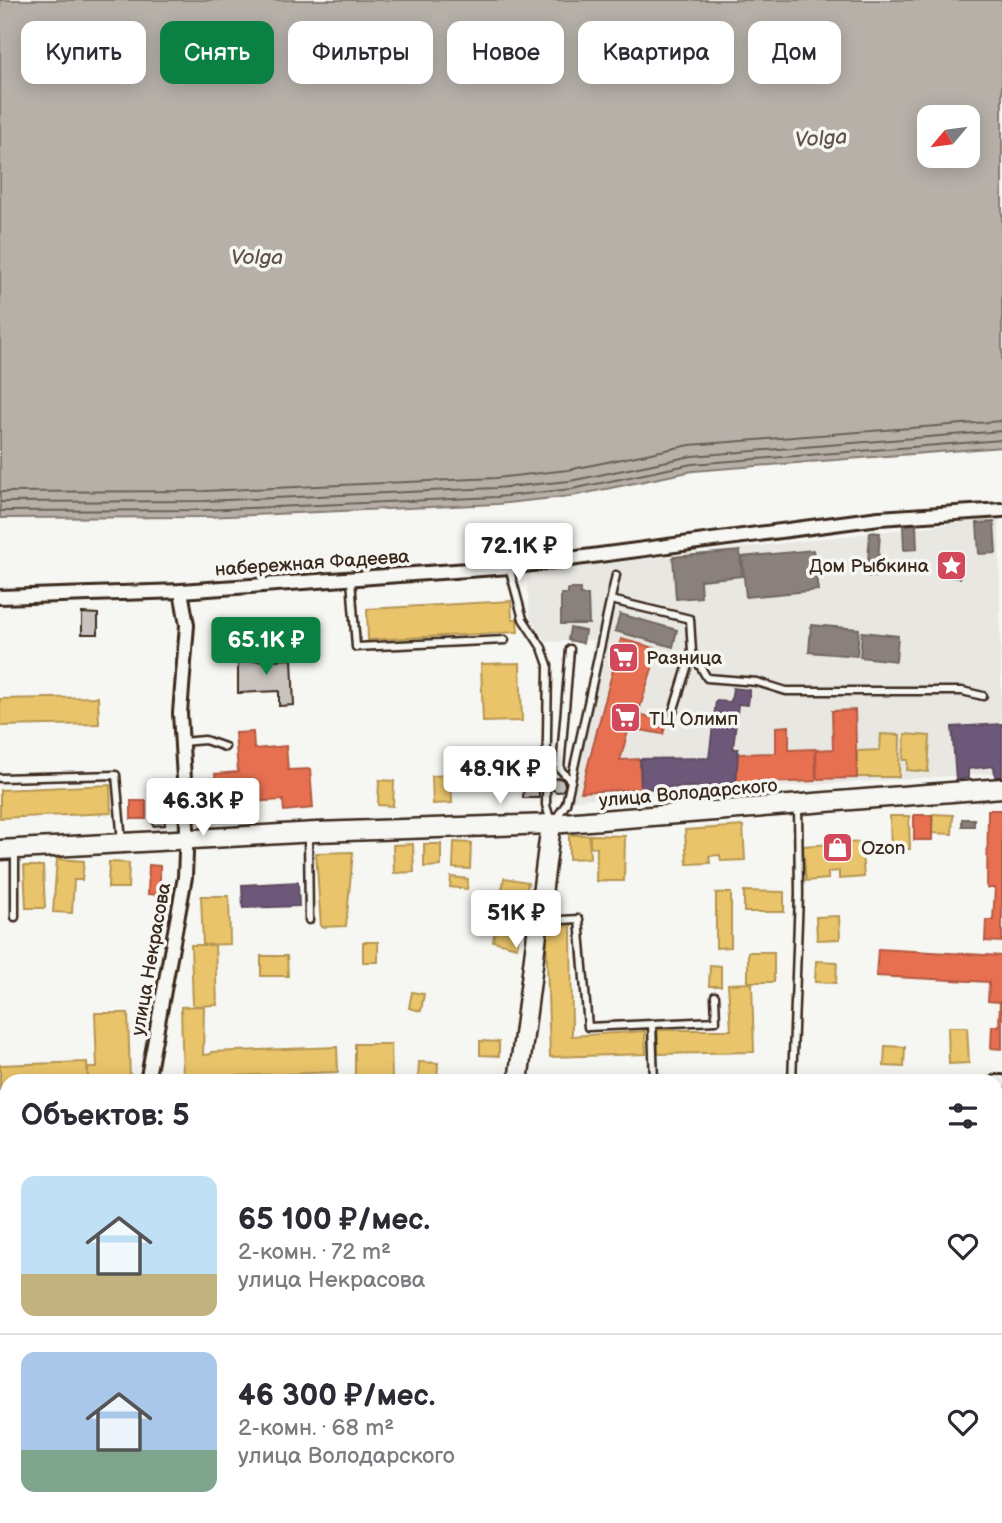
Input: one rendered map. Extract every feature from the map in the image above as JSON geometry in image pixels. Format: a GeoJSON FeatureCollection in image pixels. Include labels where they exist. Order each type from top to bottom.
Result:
{"type":"FeatureCollection","features":[{"type":"Feature","properties":{"kind":"street","name":"набережная Фадеева"},"geometry":{"type":"LineString","coordinates":[[0,597],[181,591],[509,567],[879,518],[1002,510]]}},
{"type":"Feature","properties":{"kind":"street","name":"улица Некрасова"},"geometry":{"type":"LineString","coordinates":[[148,1074],[185,877],[187,841],[181,742],[187,625],[181,591]]}},
{"type":"Feature","properties":{"kind":"street","name":"улица Володарского"},"geometry":{"type":"LineString","coordinates":[[7,850],[308,833],[551,824],[1002,788]]}},
{"type":"Feature","properties":{"kind":"street"},"geometry":{"type":"LineString","coordinates":[[519,1074],[551,824]]}},
{"type":"Feature","properties":{"kind":"lane"},"geometry":{"type":"LineString","coordinates":[[509,567],[523,619],[542,648],[548,665],[546,805],[551,824]]}},
{"type":"Feature","properties":{"kind":"lane"},"geometry":{"type":"LineString","coordinates":[[551,824],[566,804],[616,575]]}},
{"type":"Feature","properties":{"kind":"lane"},"geometry":{"type":"LineString","coordinates":[[351,577],[356,647],[505,640]]}},
{"type":"Feature","properties":{"kind":"lane"},"geometry":{"type":"LineString","coordinates":[[611,600],[690,619],[692,652],[673,712]]}},
{"type":"Feature","properties":{"kind":"lane"},"geometry":{"type":"LineString","coordinates":[[546,782],[560,769],[570,649]]}},
{"type":"Feature","properties":{"kind":"lane"},"geometry":{"type":"LineString","coordinates":[[692,652],[707,678],[757,681],[786,691],[962,691],[983,696]]}},
{"type":"Feature","properties":{"kind":"lane"},"geometry":{"type":"LineString","coordinates":[[181,742],[205,740],[226,747]]}},
{"type":"Feature","properties":{"kind":"lane"},"geometry":{"type":"LineString","coordinates":[[560,769],[571,781]]}},
{"type":"Feature","properties":{"kind":"lane"},"geometry":{"type":"LineString","coordinates":[[0,778],[116,775],[122,844]]}},
{"type":"Feature","properties":{"kind":"lane"},"geometry":{"type":"LineString","coordinates":[[792,1074],[799,895],[798,804]]}},
{"type":"Feature","properties":{"kind":"lane"},"geometry":{"type":"LineString","coordinates":[[308,833],[309,920]]}},
{"type":"Feature","properties":{"kind":"lane"},"geometry":{"type":"LineString","coordinates":[[7,850],[15,917]]}},
{"type":"Feature","properties":{"kind":"lane"},"geometry":{"type":"LineString","coordinates":[[539,921],[579,919],[588,1027],[716,1021],[715,996]]}},
{"type":"Feature","properties":{"kind":"lane"},"geometry":{"type":"LineString","coordinates":[[652,1024],[654,1074]]}},
{"type":"Feature","properties":{"kind":"shaded area"},"geometry":{"type":"Polygon","coordinates":[[[999,518],[1002,773],[572,800],[594,640],[547,642],[530,618],[526,573],[999,518]]]}},
{"type":"Feature","properties":{"kind":"water","name":"Volga"},"geometry":{"type":"Polygon","coordinates":[[[0,0],[1002,0],[1002,447],[693,471],[572,496],[498,504],[206,517],[0,518],[0,0]]]}},
{"type":"Feature","properties":{"kind":"building: Жильё"},"geometry":{"type":"Polygon","coordinates":[[[511,601],[512,619],[517,619],[518,632],[368,640],[367,609],[511,601]]]}},
{"type":"Feature","properties":{"kind":"building: Жильё"},"geometry":{"type":"Polygon","coordinates":[[[520,663],[522,721],[483,722],[481,664],[520,663]]]}},
{"type":"Feature","properties":{"kind":"building: Жильё"},"geometry":{"type":"Polygon","coordinates":[[[98,697],[99,724],[0,726],[0,699],[98,697]]]}},
{"type":"Feature","properties":{"kind":"building: Жильё"},"geometry":{"type":"Polygon","coordinates":[[[881,734],[900,735],[899,777],[857,777],[857,751],[880,750],[881,734]]]}},
{"type":"Feature","properties":{"kind":"building: Жильё"},"geometry":{"type":"Polygon","coordinates":[[[905,734],[930,736],[928,772],[907,770],[908,760],[903,760],[905,734]]]}},
{"type":"Feature","properties":{"kind":"building: Жильё"},"geometry":{"type":"Polygon","coordinates":[[[451,775],[452,803],[433,804],[432,776],[451,775]]]}},
{"type":"Feature","properties":{"kind":"building: Жильё"},"geometry":{"type":"Polygon","coordinates":[[[379,780],[394,781],[393,806],[378,805],[379,780]]]}},
{"type":"Feature","properties":{"kind":"building: Жильё"},"geometry":{"type":"Polygon","coordinates":[[[110,785],[111,813],[0,818],[0,790],[110,785]]]}},
{"type":"Feature","properties":{"kind":"building: Жильё"},"geometry":{"type":"Polygon","coordinates":[[[933,814],[953,815],[952,834],[932,833],[933,814]]]}},
{"type":"Feature","properties":{"kind":"building: Жильё"},"geometry":{"type":"Polygon","coordinates":[[[890,816],[909,816],[910,849],[905,849],[905,854],[891,855],[890,816]]]}},
{"type":"Feature","properties":{"kind":"building: Жильё"},"geometry":{"type":"Polygon","coordinates":[[[743,826],[745,860],[721,861],[720,855],[709,856],[710,863],[687,864],[685,830],[743,826]]]}},
{"type":"Feature","properties":{"kind":"building: Жильё"},"geometry":{"type":"Polygon","coordinates":[[[569,835],[589,835],[590,858],[569,859],[569,835]]]}},
{"type":"Feature","properties":{"kind":"building: Жильё"},"geometry":{"type":"Polygon","coordinates":[[[590,835],[625,836],[624,881],[596,881],[597,847],[590,847],[590,835]]]}},
{"type":"Feature","properties":{"kind":"building: Жильё"},"geometry":{"type":"Polygon","coordinates":[[[454,842],[471,843],[470,869],[453,868],[454,842]]]}},
{"type":"Feature","properties":{"kind":"building: Жильё"},"geometry":{"type":"Polygon","coordinates":[[[861,842],[864,877],[839,879],[839,871],[828,872],[828,879],[806,881],[803,846],[861,842]]]}},
{"type":"Feature","properties":{"kind":"building: Жильё"},"geometry":{"type":"Polygon","coordinates":[[[413,844],[414,872],[394,873],[393,845],[413,844]]]}},
{"type":"Feature","properties":{"kind":"building: Жильё"},"geometry":{"type":"Polygon","coordinates":[[[424,844],[441,844],[441,866],[424,867],[424,844]]]}},
{"type":"Feature","properties":{"kind":"building: Жильё"},"geometry":{"type":"Polygon","coordinates":[[[353,852],[346,926],[321,927],[316,853],[353,852]]]}},
{"type":"Feature","properties":{"kind":"building: Жильё"},"geometry":{"type":"Polygon","coordinates":[[[57,859],[84,861],[82,880],[74,880],[72,913],[53,912],[57,859]]]}},
{"type":"Feature","properties":{"kind":"building: Жильё"},"geometry":{"type":"Polygon","coordinates":[[[109,862],[129,863],[128,888],[108,888],[109,862]]]}},
{"type":"Feature","properties":{"kind":"building: Жильё"},"geometry":{"type":"Polygon","coordinates":[[[24,866],[43,866],[45,908],[26,908],[24,866]]]}},
{"type":"Feature","properties":{"kind":"building: Жильё"},"geometry":{"type":"Polygon","coordinates":[[[451,877],[468,879],[467,889],[450,887],[451,877]]]}},
{"type":"Feature","properties":{"kind":"building: Жильё"},"geometry":{"type":"Polygon","coordinates":[[[504,878],[528,882],[525,902],[501,898],[504,878]]]}},
{"type":"Feature","properties":{"kind":"building: Жильё"},"geometry":{"type":"Polygon","coordinates":[[[744,891],[784,892],[784,912],[744,912],[744,891]]]}},
{"type":"Feature","properties":{"kind":"building: Жильё"},"geometry":{"type":"Polygon","coordinates":[[[716,893],[731,893],[731,947],[716,948],[716,893]]]}},
{"type":"Feature","properties":{"kind":"building: Жильё"},"geometry":{"type":"Polygon","coordinates":[[[201,896],[229,896],[230,944],[203,945],[201,896]]]}},
{"type":"Feature","properties":{"kind":"building: Жильё"},"geometry":{"type":"Polygon","coordinates":[[[839,916],[840,939],[817,940],[816,917],[839,916]]]}},
{"type":"Feature","properties":{"kind":"building: Жильё"},"geometry":{"type":"Polygon","coordinates":[[[496,924],[520,930],[517,947],[493,941],[496,924]]]}},
{"type":"Feature","properties":{"kind":"building: Жильё"},"geometry":{"type":"Polygon","coordinates":[[[571,926],[572,1036],[645,1031],[646,1054],[550,1057],[546,927],[571,926]]]}},
{"type":"Feature","properties":{"kind":"building: Жильё"},"geometry":{"type":"Polygon","coordinates":[[[363,942],[378,942],[378,962],[363,962],[363,942]]]}},
{"type":"Feature","properties":{"kind":"building: Жильё"},"geometry":{"type":"Polygon","coordinates":[[[191,945],[215,945],[217,1005],[193,1006],[191,945]]]}},
{"type":"Feature","properties":{"kind":"building: Жильё"},"geometry":{"type":"Polygon","coordinates":[[[748,952],[774,952],[774,982],[748,982],[748,952]]]}},
{"type":"Feature","properties":{"kind":"building: Жильё"},"geometry":{"type":"Polygon","coordinates":[[[261,956],[287,956],[288,976],[261,976],[261,956]]]}},
{"type":"Feature","properties":{"kind":"building: Жильё"},"geometry":{"type":"Polygon","coordinates":[[[816,961],[837,962],[836,983],[815,982],[816,961]]]}},
{"type":"Feature","properties":{"kind":"building: Жильё"},"geometry":{"type":"Polygon","coordinates":[[[710,965],[721,966],[721,986],[709,986],[710,965]]]}},
{"type":"Feature","properties":{"kind":"building: Жильё"},"geometry":{"type":"Polygon","coordinates":[[[752,983],[754,1052],[658,1054],[658,1030],[731,1030],[728,984],[752,983]]]}},
{"type":"Feature","properties":{"kind":"building: Жильё"},"geometry":{"type":"Polygon","coordinates":[[[412,992],[424,994],[421,1011],[409,1008],[412,992]]]}},
{"type":"Feature","properties":{"kind":"building: Жильё"},"geometry":{"type":"Polygon","coordinates":[[[204,1006],[203,1055],[211,1052],[337,1047],[338,1072],[183,1074],[181,1007],[204,1006]]]}},
{"type":"Feature","properties":{"kind":"building: Жильё"},"geometry":{"type":"Polygon","coordinates":[[[95,1013],[128,1013],[130,1074],[88,1074],[88,1068],[97,1068],[95,1013]]]}},
{"type":"Feature","properties":{"kind":"building: Жильё"},"geometry":{"type":"Polygon","coordinates":[[[948,1027],[967,1027],[969,1063],[949,1064],[948,1027]]]}},
{"type":"Feature","properties":{"kind":"building: Жильё"},"geometry":{"type":"Polygon","coordinates":[[[480,1041],[499,1042],[499,1056],[480,1055],[480,1041]]]}},
{"type":"Feature","properties":{"kind":"building: Жильё"},"geometry":{"type":"Polygon","coordinates":[[[355,1044],[391,1044],[392,1074],[355,1074],[355,1044]]]}},
{"type":"Feature","properties":{"kind":"building: Жильё"},"geometry":{"type":"Polygon","coordinates":[[[885,1046],[905,1047],[904,1067],[884,1066],[885,1046]]]}},
{"type":"Feature","properties":{"kind":"building: Жильё"},"geometry":{"type":"Polygon","coordinates":[[[87,1062],[88,1074],[0,1074],[0,1065],[87,1062]]]}},
{"type":"Feature","properties":{"kind":"building: Жильё"},"geometry":{"type":"Polygon","coordinates":[[[419,1062],[438,1063],[437,1074],[418,1074],[419,1062]]]}},
{"type":"Feature","properties":{"kind":"building: Торговля","name":"ТЦ Олимп"},"geometry":{"type":"Polygon","coordinates":[[[621,639],[658,649],[638,714],[667,721],[663,734],[629,728],[620,760],[640,759],[641,789],[581,792],[621,639]]]}},
{"type":"Feature","properties":{"kind":"building: Торговля"},"geometry":{"type":"Polygon","coordinates":[[[855,710],[857,778],[817,779],[816,750],[833,749],[832,711],[855,710]]]}},
{"type":"Feature","properties":{"kind":"building: Торговля"},"geometry":{"type":"Polygon","coordinates":[[[789,726],[789,750],[815,749],[816,781],[736,784],[738,754],[776,753],[776,727],[789,726]]]}},
{"type":"Feature","properties":{"kind":"building: Торговля"},"geometry":{"type":"Polygon","coordinates":[[[253,732],[254,749],[286,746],[288,770],[310,769],[313,808],[284,811],[283,800],[247,802],[248,812],[218,815],[215,774],[238,772],[235,733],[253,732]]]}},
{"type":"Feature","properties":{"kind":"building: Торговля"},"geometry":{"type":"Polygon","coordinates":[[[131,801],[146,801],[146,819],[131,819],[131,801]]]}},
{"type":"Feature","properties":{"kind":"building: Торговля"},"geometry":{"type":"Polygon","coordinates":[[[988,810],[1002,810],[1002,942],[985,941],[986,920],[993,920],[995,888],[987,888],[988,810]]]}},
{"type":"Feature","properties":{"kind":"building: Торговля"},"geometry":{"type":"Polygon","coordinates":[[[914,815],[932,815],[932,840],[914,840],[914,815]]]}},
{"type":"Feature","properties":{"kind":"building: Торговля"},"geometry":{"type":"Polygon","coordinates":[[[149,865],[160,866],[160,895],[148,894],[149,865]]]}},
{"type":"Feature","properties":{"kind":"building: Торговля"},"geometry":{"type":"Polygon","coordinates":[[[878,949],[1002,956],[1002,1049],[991,1048],[992,1026],[999,1026],[1000,1002],[988,1001],[989,982],[876,976],[878,949]]]}},
{"type":"Feature","properties":{"kind":"building: Офисы"},"geometry":{"type":"Polygon","coordinates":[[[733,688],[750,690],[748,705],[738,704],[733,749],[738,749],[736,785],[641,789],[640,759],[709,758],[716,701],[731,702],[733,688]]]}},
{"type":"Feature","properties":{"kind":"building: Офисы"},"geometry":{"type":"Polygon","coordinates":[[[1002,724],[1002,776],[995,777],[994,766],[968,769],[968,778],[956,780],[952,727],[1002,724]]]}},
{"type":"Feature","properties":{"kind":"building: Офисы"},"geometry":{"type":"Polygon","coordinates":[[[298,882],[299,906],[243,908],[242,885],[298,882]]]}},
{"type":"Feature","properties":{"kind":"building: Промзона"},"geometry":{"type":"Polygon","coordinates":[[[994,522],[996,553],[979,554],[977,523],[994,522]]]}},
{"type":"Feature","properties":{"kind":"building: Промзона"},"geometry":{"type":"Polygon","coordinates":[[[916,524],[917,549],[904,550],[903,525],[916,524]]]}},
{"type":"Feature","properties":{"kind":"building: Промзона"},"geometry":{"type":"Polygon","coordinates":[[[870,532],[880,533],[877,577],[867,576],[870,532]]]}},
{"type":"Feature","properties":{"kind":"building: Промзона"},"geometry":{"type":"Polygon","coordinates":[[[813,550],[818,590],[746,597],[742,557],[813,550]]]}},
{"type":"Feature","properties":{"kind":"building: Промзона"},"geometry":{"type":"Polygon","coordinates":[[[740,551],[742,576],[700,580],[701,597],[676,599],[673,557],[740,551]]]}},
{"type":"Feature","properties":{"kind":"building: Промзона"},"geometry":{"type":"Polygon","coordinates":[[[945,554],[962,555],[960,578],[943,576],[945,554]]]}},
{"type":"Feature","properties":{"kind":"building: Промзона"},"geometry":{"type":"Polygon","coordinates":[[[568,589],[580,589],[580,595],[588,595],[589,624],[561,624],[561,594],[568,594],[568,589]]]}},
{"type":"Feature","properties":{"kind":"building: Промзона"},"geometry":{"type":"Polygon","coordinates":[[[620,614],[677,630],[673,647],[615,631],[620,614]]]}},
{"type":"Feature","properties":{"kind":"building: Промзона"},"geometry":{"type":"Polygon","coordinates":[[[811,625],[859,629],[857,656],[809,652],[811,625]]]}},
{"type":"Feature","properties":{"kind":"building: Промзона"},"geometry":{"type":"Polygon","coordinates":[[[570,628],[585,631],[583,643],[568,640],[570,628]]]}},
{"type":"Feature","properties":{"kind":"building: Промзона"},"geometry":{"type":"Polygon","coordinates":[[[862,632],[898,636],[896,661],[860,657],[862,632]]]}},
{"type":"Feature","properties":{"kind":"building: Промзона"},"geometry":{"type":"Polygon","coordinates":[[[962,819],[974,819],[974,826],[962,826],[962,819]]]}},
{"type":"Feature","properties":{"kind":"building: Прочее"},"geometry":{"type":"Polygon","coordinates":[[[82,613],[98,614],[98,634],[82,634],[82,613]]]}},
{"type":"Feature","properties":{"kind":"building: Прочее"},"geometry":{"type":"Polygon","coordinates":[[[252,650],[253,661],[292,659],[294,705],[279,706],[279,691],[238,693],[238,651],[252,650]]]}},
{"type":"Feature","properties":{"kind":"building: Прочее"},"geometry":{"type":"Polygon","coordinates":[[[524,776],[539,777],[539,798],[523,798],[524,776]]]}},
{"type":"Feature","properties":{"kind":"building: Прочее"},"geometry":{"type":"Polygon","coordinates":[[[558,778],[563,780],[563,790],[558,792],[553,790],[551,785],[553,780],[558,778]]]}},
{"type":"Feature","properties":{"kind":"building: Прочее"},"geometry":{"type":"Polygon","coordinates":[[[164,812],[165,825],[153,826],[152,813],[164,812]]]}},
{"type":"Feature","properties":{"kind":"place","name":"Дом Рыбкина"},"geometry":{"type":"Point","coordinates":[952,565]}},
{"type":"Feature","properties":{"kind":"place","name":"Разница"},"geometry":{"type":"Point","coordinates":[623,657]}},
{"type":"Feature","properties":{"kind":"place","name":"ТЦ Олимп"},"geometry":{"type":"Point","coordinates":[626,718]}},
{"type":"Feature","properties":{"kind":"place","name":"Ozon"},"geometry":{"type":"Point","coordinates":[838,847]}}]}
